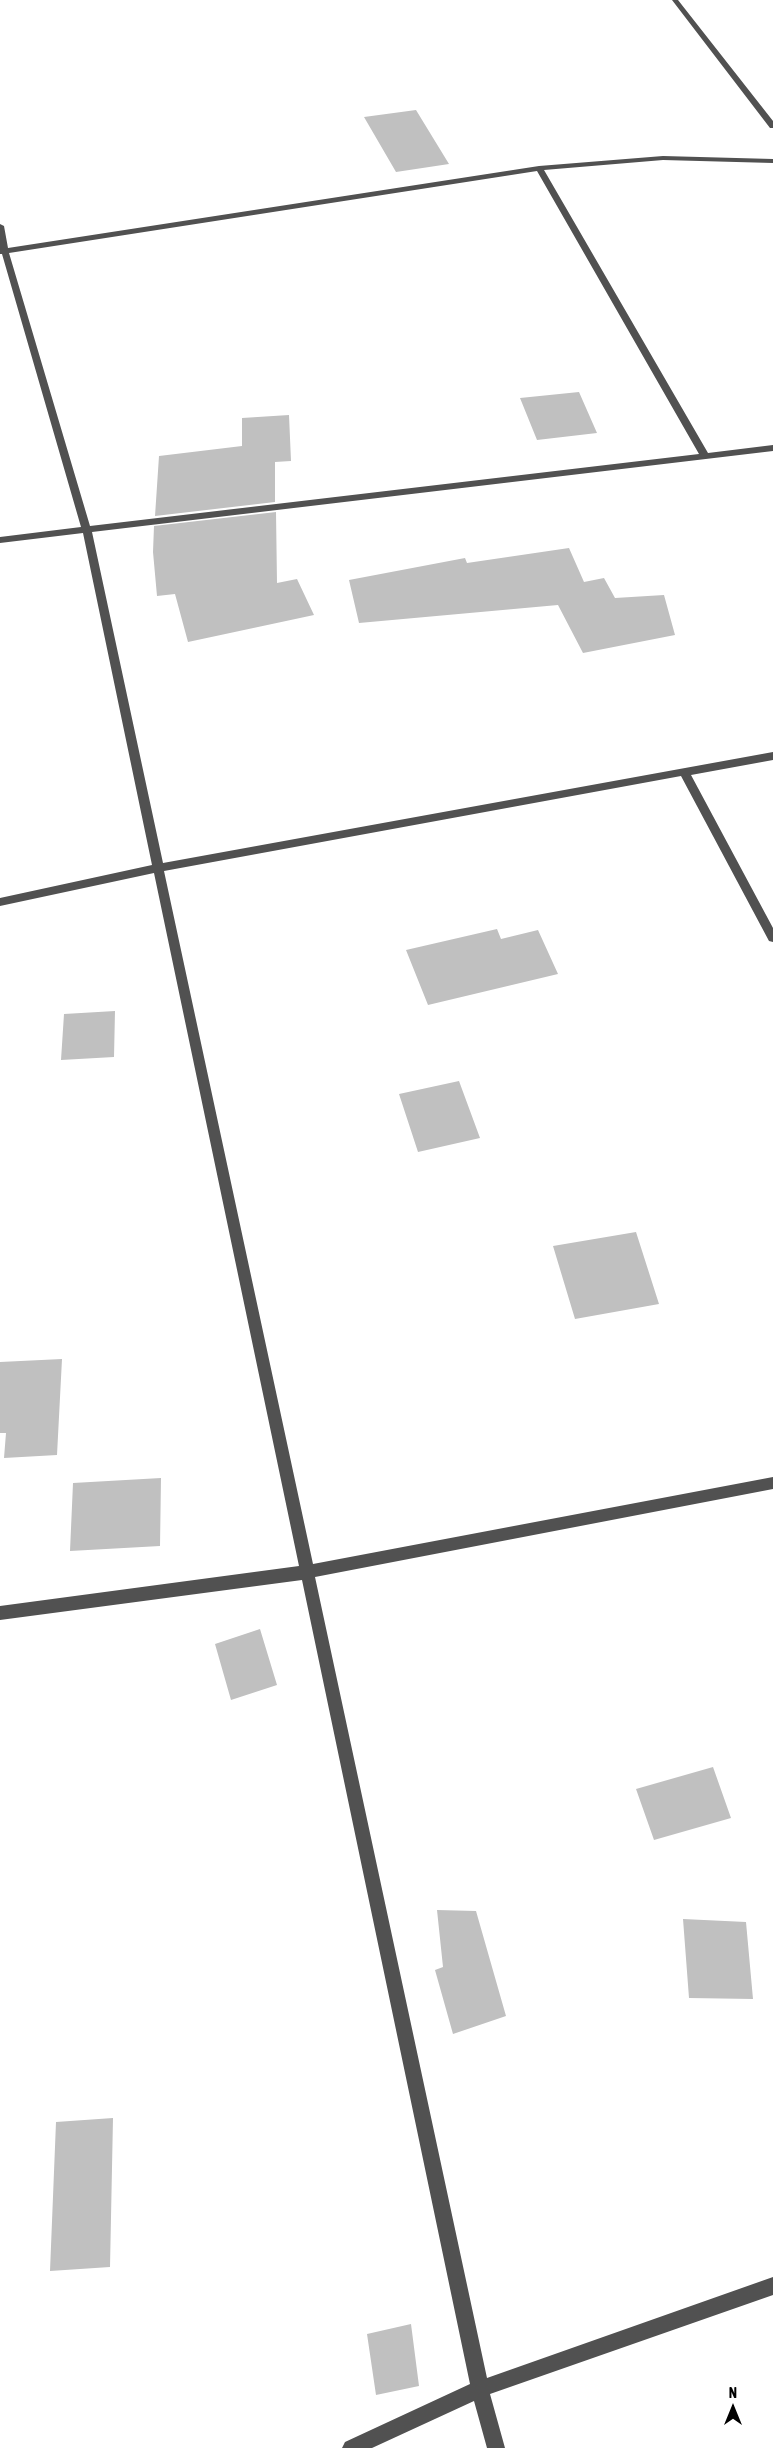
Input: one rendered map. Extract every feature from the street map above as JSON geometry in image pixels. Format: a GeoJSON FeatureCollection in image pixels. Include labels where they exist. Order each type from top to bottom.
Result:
{"type":"FeatureCollection","features":[{"type":"Feature","properties":{"kind":"street"},"geometry":{"type":"LineString","coordinates":[[675,0],[773,126]]}},
{"type":"Feature","properties":{"kind":"street"},"geometry":{"type":"LineString","coordinates":[[3,251],[539,168],[664,158],[773,160]]}},
{"type":"Feature","properties":{"kind":"street"},"geometry":{"type":"LineString","coordinates":[[539,168],[705,456]]}},
{"type":"Feature","properties":{"kind":"street"},"geometry":{"type":"LineString","coordinates":[[0,226],[3,251],[87,531],[480,2389],[496,2448]]}},
{"type":"Feature","properties":{"kind":"street"},"geometry":{"type":"LineString","coordinates":[[0,540],[773,448]]}},
{"type":"Feature","properties":{"kind":"street"},"geometry":{"type":"LineString","coordinates":[[0,902],[158,868],[773,756]]}},
{"type":"Feature","properties":{"kind":"street"},"geometry":{"type":"LineString","coordinates":[[684,772],[773,938]]}},
{"type":"Feature","properties":{"kind":"street"},"geometry":{"type":"LineString","coordinates":[[0,1613],[306,1572],[773,1483]]}},
{"type":"Feature","properties":{"kind":"street"},"geometry":{"type":"LineString","coordinates":[[350,2448],[480,2389],[773,2286]]}},
{"type":"Feature","properties":{"kind":"building"},"geometry":{"type":"Polygon","coordinates":[[[416,110],[449,164],[396,172],[364,117],[416,110]]]}},
{"type":"Feature","properties":{"kind":"building"},"geometry":{"type":"Polygon","coordinates":[[[579,392],[597,433],[537,440],[520,398],[579,392]]]}},
{"type":"Feature","properties":{"kind":"building"},"geometry":{"type":"Polygon","coordinates":[[[289,415],[291,461],[275,462],[275,502],[155,516],[159,456],[242,446],[242,418],[289,415]]]}},
{"type":"Feature","properties":{"kind":"building"},"geometry":{"type":"Polygon","coordinates":[[[276,512],[277,583],[297,579],[314,615],[188,642],[175,594],[157,596],[153,552],[154,526],[276,512]]]}},
{"type":"Feature","properties":{"kind":"building"},"geometry":{"type":"Polygon","coordinates":[[[569,548],[584,582],[604,578],[615,598],[664,595],[675,635],[583,653],[558,605],[359,623],[349,580],[465,558],[467,563],[569,548]]]}},
{"type":"Feature","properties":{"kind":"building"},"geometry":{"type":"Polygon","coordinates":[[[497,929],[501,939],[538,930],[558,974],[428,1005],[406,950],[497,929]]]}},
{"type":"Feature","properties":{"kind":"building"},"geometry":{"type":"Polygon","coordinates":[[[115,1011],[114,1057],[61,1060],[64,1014],[115,1011]]]}},
{"type":"Feature","properties":{"kind":"building"},"geometry":{"type":"Polygon","coordinates":[[[459,1081],[480,1138],[418,1152],[399,1094],[459,1081]]]}},
{"type":"Feature","properties":{"kind":"building"},"geometry":{"type":"Polygon","coordinates":[[[636,1232],[659,1304],[575,1319],[553,1246],[636,1232]]]}},
{"type":"Feature","properties":{"kind":"building"},"geometry":{"type":"Polygon","coordinates":[[[62,1359],[57,1455],[4,1458],[6,1433],[0,1433],[0,1362],[62,1359]]]}},
{"type":"Feature","properties":{"kind":"building"},"geometry":{"type":"Polygon","coordinates":[[[161,1478],[160,1546],[70,1551],[73,1483],[161,1478]]]}},
{"type":"Feature","properties":{"kind":"building"},"geometry":{"type":"Polygon","coordinates":[[[260,1629],[277,1685],[231,1700],[215,1644],[260,1629]]]}},
{"type":"Feature","properties":{"kind":"building"},"geometry":{"type":"Polygon","coordinates":[[[713,1767],[731,1818],[654,1840],[636,1789],[713,1767]]]}},
{"type":"Feature","properties":{"kind":"building"},"geometry":{"type":"Polygon","coordinates":[[[437,1910],[476,1911],[506,2016],[453,2034],[435,1970],[443,1967],[437,1910]]]}},
{"type":"Feature","properties":{"kind":"building"},"geometry":{"type":"Polygon","coordinates":[[[683,1919],[746,1922],[753,1999],[689,1998],[683,1919]]]}},
{"type":"Feature","properties":{"kind":"building"},"geometry":{"type":"Polygon","coordinates":[[[113,2118],[110,2267],[50,2271],[56,2122],[113,2118]]]}},
{"type":"Feature","properties":{"kind":"building"},"geometry":{"type":"Polygon","coordinates":[[[411,2324],[419,2386],[376,2395],[367,2334],[411,2324]]]}}]}
